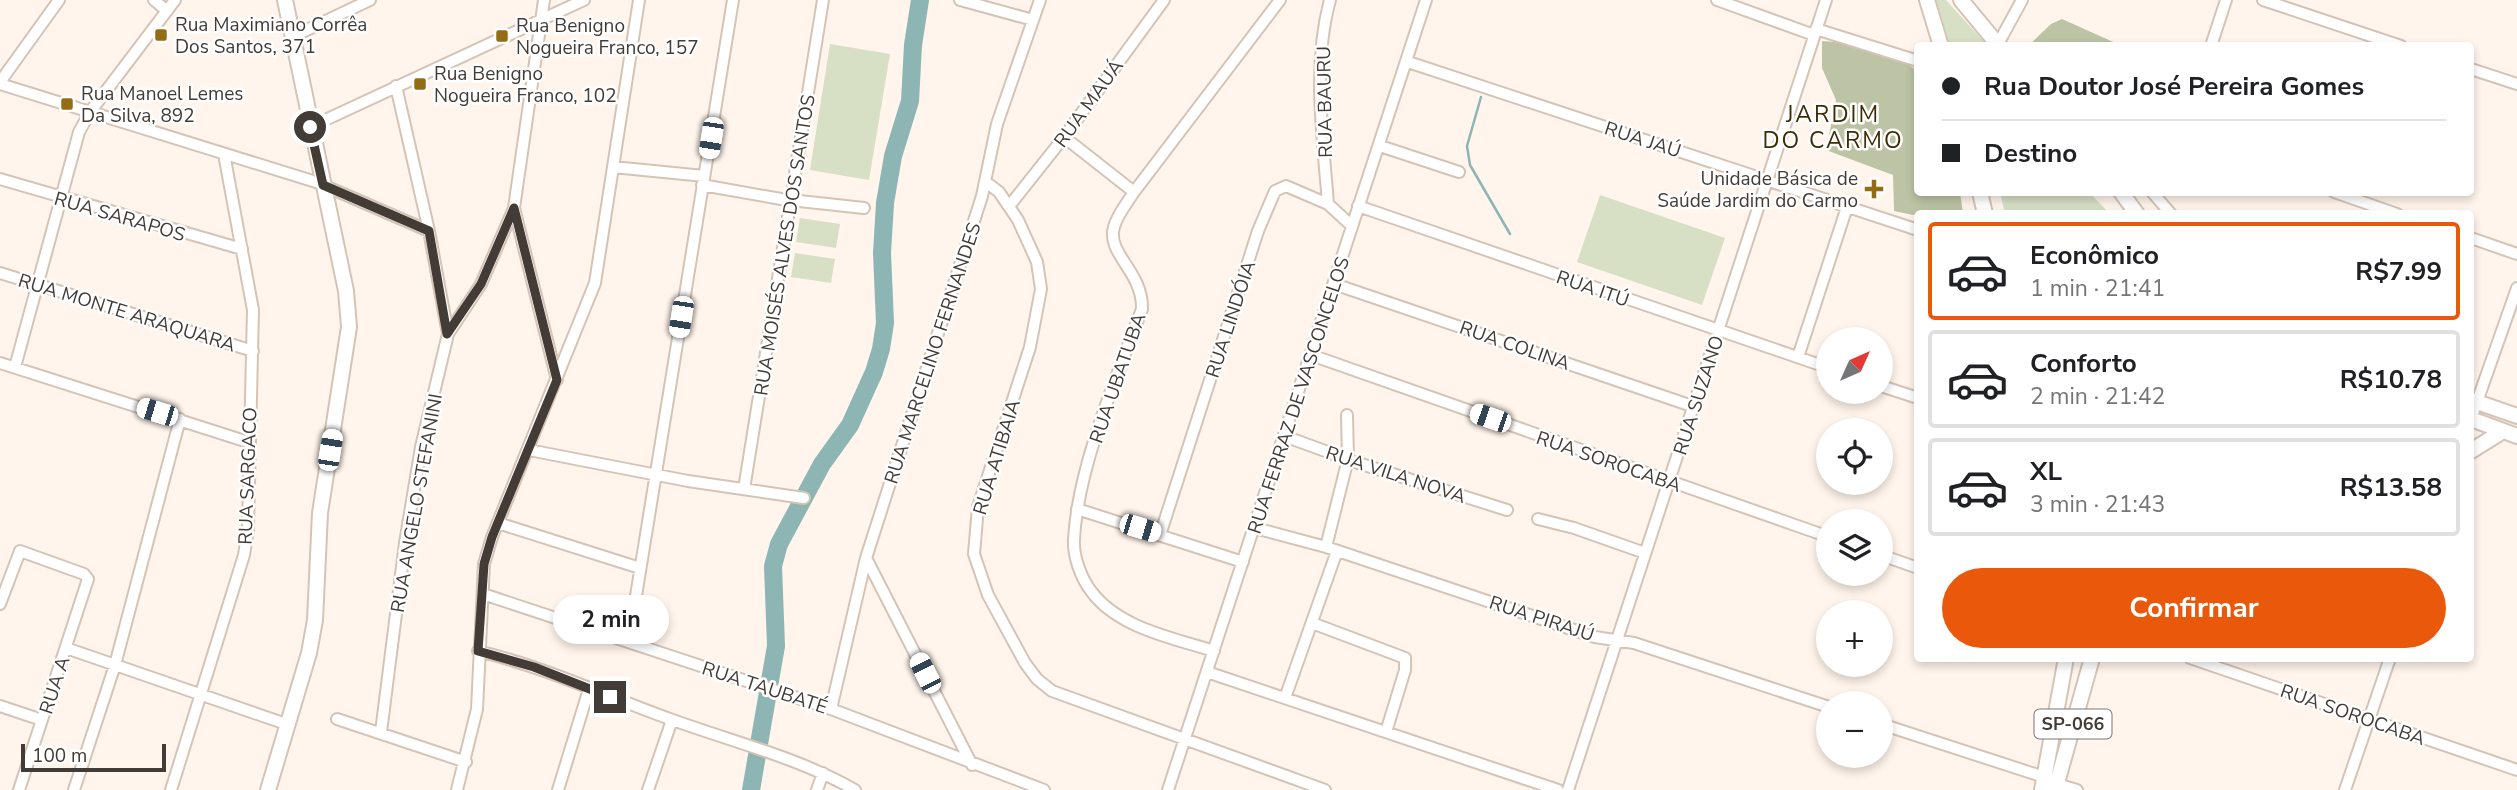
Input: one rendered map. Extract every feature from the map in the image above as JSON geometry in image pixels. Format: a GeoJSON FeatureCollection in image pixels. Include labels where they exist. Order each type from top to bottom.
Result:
{"type":"FeatureCollection","features":[{"type":"Feature","properties":{"kind":"main road"},"geometry":{"type":"LineString","coordinates":[[268,790],[289,725],[315,620],[320,513],[349,327],[346,291],[285,0]]}},
{"type":"Feature","properties":{"kind":"main road"},"geometry":{"type":"LineString","coordinates":[[1927,0],[1940,42]]}},
{"type":"Feature","properties":{"kind":"main road"},"geometry":{"type":"LineString","coordinates":[[1961,0],[1996,42]]}},
{"type":"Feature","properties":{"kind":"main road"},"geometry":{"type":"LineString","coordinates":[[2124,196],[2135,210]]}},
{"type":"Feature","properties":{"kind":"main road"},"geometry":{"type":"LineString","coordinates":[[2474,401],[2517,416]]}},
{"type":"Feature","properties":{"kind":"main road"},"geometry":{"type":"LineString","coordinates":[[2474,420],[2510,433]]}},
{"type":"Feature","properties":{"kind":"main road"},"geometry":{"type":"LineString","coordinates":[[2474,450],[2510,433]]}},
{"type":"Feature","properties":{"kind":"main road","name":"SP-066"},"geometry":{"type":"LineString","coordinates":[[2049,785],[2065,662]]}},
{"type":"Feature","properties":{"kind":"main road","name":"SP-066"},"geometry":{"type":"LineString","coordinates":[[2049,785],[2091,662]]}},
{"type":"Feature","properties":{"kind":"street"},"geometry":{"type":"LineString","coordinates":[[59,0],[0,83],[323,185],[429,231]]}},
{"type":"Feature","properties":{"kind":"street"},"geometry":{"type":"LineString","coordinates":[[154,0],[167,11]]}},
{"type":"Feature","properties":{"kind":"street"},"geometry":{"type":"LineString","coordinates":[[15,367],[76,141],[90,112],[175,0]]}},
{"type":"Feature","properties":{"kind":"street"},"geometry":{"type":"LineString","coordinates":[[292,37],[370,0]]}},
{"type":"Feature","properties":{"kind":"street","name":"RUA ANGELO STEFANINI"},"geometry":{"type":"LineString","coordinates":[[381,732],[405,543],[421,447],[447,334],[481,284],[514,208],[544,0]]}},
{"type":"Feature","properties":{"kind":"street"},"geometry":{"type":"LineString","coordinates":[[310,127],[584,0]]}},
{"type":"Feature","properties":{"kind":"street"},"geometry":{"type":"LineString","coordinates":[[457,790],[477,709],[484,564],[595,283],[639,0]]}},
{"type":"Feature","properties":{"kind":"street"},"geometry":{"type":"LineString","coordinates":[[635,602],[733,0]]}},
{"type":"Feature","properties":{"kind":"street","name":"RUA MOISÉS ALVES DOS SANTOS"},"geometry":{"type":"LineString","coordinates":[[744,489],[823,0]]}},
{"type":"Feature","properties":{"kind":"street"},"geometry":{"type":"LineString","coordinates":[[960,0],[1032,20]]}},
{"type":"Feature","properties":{"kind":"street","name":"RUA MAUÁ"},"geometry":{"type":"LineString","coordinates":[[1010,205],[1064,137],[1164,0]]}},
{"type":"Feature","properties":{"kind":"street","name":"RUA UBATUBA"},"geometry":{"type":"LineString","coordinates":[[1214,651],[1147,630],[1121,616],[1091,592],[1084,579],[1074,543],[1077,509],[1117,374],[1142,309],[1139,284],[1117,253],[1112,240],[1114,226],[1134,192],[1280,0]]}},
{"type":"Feature","properties":{"kind":"street","name":"RUA BAURU"},"geometry":{"type":"LineString","coordinates":[[1328,204],[1321,76],[1325,19],[1330,0]]}},
{"type":"Feature","properties":{"kind":"street","name":"RUA FERRAZ DE VASCONCELOS"},"geometry":{"type":"LineString","coordinates":[[1168,790],[1335,284],[1358,206],[1408,62],[1426,0]]}},
{"type":"Feature","properties":{"kind":"street"},"geometry":{"type":"LineString","coordinates":[[1717,0],[1815,32],[1914,60]]}},
{"type":"Feature","properties":{"kind":"street","name":"RUA SUZANO"},"geometry":{"type":"LineString","coordinates":[[1568,790],[1826,0]]}},
{"type":"Feature","properties":{"kind":"street"},"geometry":{"type":"LineString","coordinates":[[2001,42],[2022,0]]}},
{"type":"Feature","properties":{"kind":"street"},"geometry":{"type":"LineString","coordinates":[[2212,42],[2226,0]]}},
{"type":"Feature","properties":{"kind":"street"},"geometry":{"type":"LineString","coordinates":[[2263,0],[2389,42]]}},
{"type":"Feature","properties":{"kind":"street","name":"RUA MARCELINO FERNANDES"},"geometry":{"type":"LineString","coordinates":[[831,709],[866,558],[986,182],[998,124],[1032,20],[1041,2]]}},
{"type":"Feature","properties":{"kind":"street","name":"RUA JAÚ"},"geometry":{"type":"LineString","coordinates":[[1408,62],[1914,229]]}},
{"type":"Feature","properties":{"kind":"street"},"geometry":{"type":"LineString","coordinates":[[2474,70],[2517,84]]}},
{"type":"Feature","properties":{"kind":"street"},"geometry":{"type":"LineString","coordinates":[[396,86],[429,231],[447,334]]}},
{"type":"Feature","properties":{"kind":"street"},"geometry":{"type":"LineString","coordinates":[[1064,137],[1134,192]]}},
{"type":"Feature","properties":{"kind":"street"},"geometry":{"type":"LineString","coordinates":[[1380,146],[1460,172]]}},
{"type":"Feature","properties":{"kind":"street","name":"RUA SARGACO"},"geometry":{"type":"LineString","coordinates":[[171,790],[244,555],[250,492],[248,442],[253,310],[224,153]]}},
{"type":"Feature","properties":{"kind":"street"},"geometry":{"type":"LineString","coordinates":[[613,167],[703,181],[791,200],[864,208]]}},
{"type":"Feature","properties":{"kind":"street","name":"RUA SARAPOS"},"geometry":{"type":"LineString","coordinates":[[0,179],[61,200],[242,250]]}},
{"type":"Feature","properties":{"kind":"street","name":"RUA ATIBAIA"},"geometry":{"type":"LineString","coordinates":[[986,182],[1010,205],[1037,262],[1041,289],[1030,347],[978,507],[974,554],[988,595],[1037,679],[1063,696],[1325,790]]}},
{"type":"Feature","properties":{"kind":"street","name":"RUA LINDÓIA"},"geometry":{"type":"LineString","coordinates":[[1160,535],[1258,231],[1275,191],[1286,186],[1328,204],[1352,226]]}},
{"type":"Feature","properties":{"kind":"street"},"geometry":{"type":"LineString","coordinates":[[2345,196],[2386,210]]}},
{"type":"Feature","properties":{"kind":"street","name":"RUA ITÚ"},"geometry":{"type":"LineString","coordinates":[[1358,206],[1816,363]]}},
{"type":"Feature","properties":{"kind":"street"},"geometry":{"type":"LineString","coordinates":[[1798,357],[1847,207]]}},
{"type":"Feature","properties":{"kind":"street"},"geometry":{"type":"LineString","coordinates":[[514,208],[557,380]]}},
{"type":"Feature","properties":{"kind":"street"},"geometry":{"type":"LineString","coordinates":[[2474,239],[2517,254]]}},
{"type":"Feature","properties":{"kind":"street","name":"RUA MONTE ARAQUARA"},"geometry":{"type":"LineString","coordinates":[[0,273],[253,351]]}},
{"type":"Feature","properties":{"kind":"street","name":"RUA COLINA"},"geometry":{"type":"LineString","coordinates":[[1335,284],[1695,407]]}},
{"type":"Feature","properties":{"kind":"street"},"geometry":{"type":"LineString","coordinates":[[2474,401],[2517,288]]}},
{"type":"Feature","properties":{"kind":"street","name":"RUA SOROCABA"},"geometry":{"type":"LineString","coordinates":[[1311,355],[1816,533]]}},
{"type":"Feature","properties":{"kind":"street"},"geometry":{"type":"LineString","coordinates":[[0,362],[248,442]]}},
{"type":"Feature","properties":{"kind":"street"},"geometry":{"type":"LineString","coordinates":[[1894,390],[1914,397]]}},
{"type":"Feature","properties":{"kind":"street"},"geometry":{"type":"LineString","coordinates":[[1285,698],[1312,623],[1332,549],[1348,459],[1347,415]]}},
{"type":"Feature","properties":{"kind":"street"},"geometry":{"type":"LineString","coordinates":[[74,790],[115,665],[180,419]]}},
{"type":"Feature","properties":{"kind":"street","name":"RUA VILA NOVA"},"geometry":{"type":"LineString","coordinates":[[1284,436],[1507,510]]}},
{"type":"Feature","properties":{"kind":"street"},"geometry":{"type":"LineString","coordinates":[[530,450],[655,475],[804,498]]}},
{"type":"Feature","properties":{"kind":"street"},"geometry":{"type":"LineString","coordinates":[[1077,509],[1243,562]]}},
{"type":"Feature","properties":{"kind":"street"},"geometry":{"type":"LineString","coordinates":[[1538,519],[1574,528],[1645,553]]}},
{"type":"Feature","properties":{"kind":"street"},"geometry":{"type":"LineString","coordinates":[[498,523],[640,568]]}},
{"type":"Feature","properties":{"kind":"street","name":"RUA PIRAJÚ"},"geometry":{"type":"LineString","coordinates":[[1255,528],[1332,549],[1595,637],[1617,640],[1816,703]]}},
{"type":"Feature","properties":{"kind":"street","name":"RUA A"},"geometry":{"type":"LineString","coordinates":[[0,604],[21,551],[84,574],[88,579],[19,790]]}},
{"type":"Feature","properties":{"kind":"street"},"geometry":{"type":"LineString","coordinates":[[866,558],[972,765]]}},
{"type":"Feature","properties":{"kind":"street"},"geometry":{"type":"LineString","coordinates":[[1893,559],[1914,567]]}},
{"type":"Feature","properties":{"kind":"street","name":"RUA TAUBATÉ"},"geometry":{"type":"LineString","coordinates":[[482,594],[831,709],[1024,787],[1044,790]]}},
{"type":"Feature","properties":{"kind":"street"},"geometry":{"type":"LineString","coordinates":[[1312,623],[1405,658],[1405,670],[1386,732]]}},
{"type":"Feature","properties":{"kind":"street"},"geometry":{"type":"LineString","coordinates":[[66,648],[289,725]]}},
{"type":"Feature","properties":{"kind":"street"},"geometry":{"type":"LineString","coordinates":[[478,651],[534,667],[672,720],[780,755],[855,790]]}},
{"type":"Feature","properties":{"kind":"street","name":"RUA SOROCABA"},"geometry":{"type":"LineString","coordinates":[[2201,662],[2517,770]]}},
{"type":"Feature","properties":{"kind":"street"},"geometry":{"type":"LineString","coordinates":[[2345,790],[2389,662]]}},
{"type":"Feature","properties":{"kind":"street"},"geometry":{"type":"LineString","coordinates":[[1207,672],[1558,790]]}},
{"type":"Feature","properties":{"kind":"street"},"geometry":{"type":"LineString","coordinates":[[558,790],[589,689]]}},
{"type":"Feature","properties":{"kind":"street"},"geometry":{"type":"LineString","coordinates":[[0,706],[42,720]]}},
{"type":"Feature","properties":{"kind":"street"},"geometry":{"type":"LineString","coordinates":[[337,719],[466,762]]}},
{"type":"Feature","properties":{"kind":"street"},"geometry":{"type":"LineString","coordinates":[[648,790],[672,720]]}},
{"type":"Feature","properties":{"kind":"street"},"geometry":{"type":"LineString","coordinates":[[1893,728],[2049,785],[2077,790]]}},
{"type":"Feature","properties":{"kind":"street"},"geometry":{"type":"LineString","coordinates":[[817,790],[823,773]]}},
{"type":"Feature","properties":{"kind":"green space"},"geometry":{"type":"Polygon","coordinates":[[[1936,0],[1946,0],[1984,42],[1949,42],[1936,0]]]}},
{"type":"Feature","properties":{"kind":"green space"},"geometry":{"type":"Polygon","coordinates":[[[2062,19],[2113,42],[2032,42],[2051,24],[2062,19]]]}},
{"type":"Feature","properties":{"kind":"green space"},"geometry":{"type":"Polygon","coordinates":[[[1822,41],[1872,49],[1914,68],[1914,196],[1960,196],[1963,210],[1914,210],[1914,215],[1894,211],[1893,175],[1826,150],[1836,100],[1822,68],[1822,41]]]}},
{"type":"Feature","properties":{"kind":"green space"},"geometry":{"type":"Polygon","coordinates":[[[830,44],[890,54],[869,180],[810,170],[830,44]]]}},
{"type":"Feature","properties":{"kind":"green space"},"geometry":{"type":"Polygon","coordinates":[[[1600,195],[1725,238],[1702,305],[1577,262],[1600,195]]]}},
{"type":"Feature","properties":{"kind":"green space"},"geometry":{"type":"Polygon","coordinates":[[[2001,196],[2093,196],[2106,210],[2004,210],[2001,196]]]}},
{"type":"Feature","properties":{"kind":"green space"},"geometry":{"type":"Polygon","coordinates":[[[800,218],[840,224],[836,248],[796,242],[800,218]]]}},
{"type":"Feature","properties":{"kind":"green space"},"geometry":{"type":"Polygon","coordinates":[[[795,253],[835,259],[831,283],[791,277],[795,253]]]}},
{"type":"Feature","properties":{"kind":"waterway"},"geometry":{"type":"LineString","coordinates":[[751,790],[776,646],[773,566],[779,544],[822,464],[850,425],[874,372],[881,349],[885,323],[882,253],[885,203],[893,156],[910,101],[913,45],[920,0]]}},
{"type":"Feature","properties":{"kind":"waterway"},"geometry":{"type":"LineString","coordinates":[[1481,97],[1467,146],[1470,165],[1510,234]]}},
{"type":"Feature","properties":{"kind":"place","name":"Rua Maximiano Corrêa Dos Santos, 371"},"geometry":{"type":"Point","coordinates":[161,35]}},
{"type":"Feature","properties":{"kind":"place","name":"Rua Benigno Nogueira Franco, 157"},"geometry":{"type":"Point","coordinates":[502,36]}},
{"type":"Feature","properties":{"kind":"place","name":"Rua Benigno Nogueira Franco, 102"},"geometry":{"type":"Point","coordinates":[420,84]}},
{"type":"Feature","properties":{"kind":"place","name":"Rua Manoel Lemes Da Silva, 892"},"geometry":{"type":"Point","coordinates":[67,104]}},
{"type":"Feature","properties":{"kind":"place","name":"Unidade Básica de Saúde Jardim do Carmo"},"geometry":{"type":"Point","coordinates":[1874,189]}},
{"type":"Feature","properties":{"kind":"district","name":"JARDIM DO CARMO"},"geometry":{"type":"Point","coordinates":[1833,127]}},
{"type":"Feature","properties":{"kind":"route"},"geometry":{"type":"LineString","coordinates":[[310,127],[323,185],[409,220],[429,231],[447,334],[481,284],[514,208],[557,380],[492,537],[484,564],[478,651],[534,667],[610,697]]}}]}
